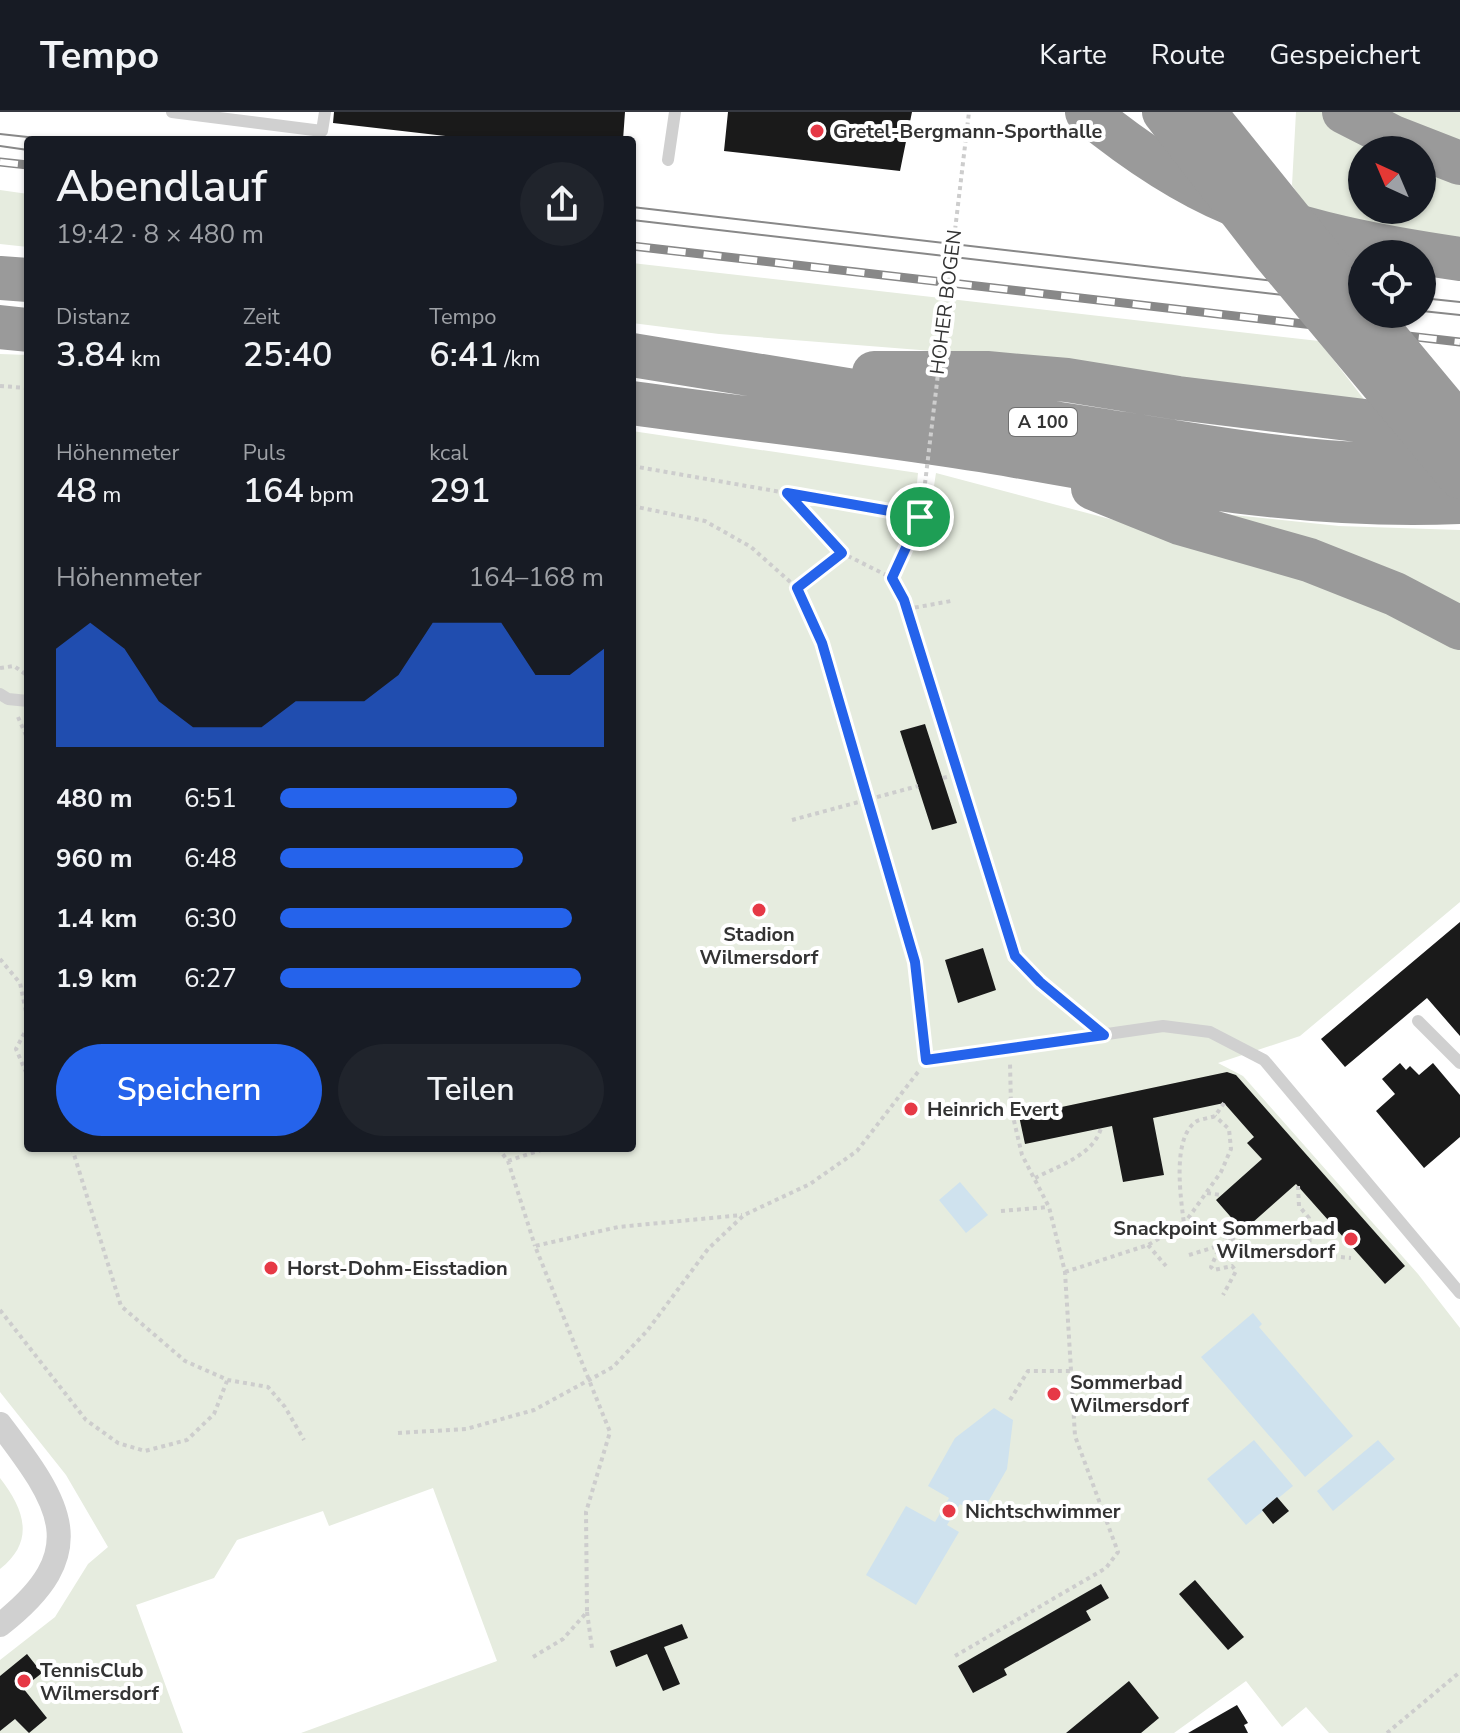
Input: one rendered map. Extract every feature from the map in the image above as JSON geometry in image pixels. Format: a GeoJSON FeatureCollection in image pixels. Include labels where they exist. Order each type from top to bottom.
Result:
{"type":"FeatureCollection","features":[{"type":"Feature","properties":{"kind":"highway"},"geometry":{"type":"LineString","coordinates":[[1087,112],[1176,175],[1232,204],[1275,218],[1460,259]]}},
{"type":"Feature","properties":{"kind":"highway"},"geometry":{"type":"LineString","coordinates":[[1164,112],[1274,254],[1460,477]]}},
{"type":"Feature","properties":{"kind":"highway"},"geometry":{"type":"LineString","coordinates":[[1204,112],[1348,291]]}},
{"type":"Feature","properties":{"kind":"highway"},"geometry":{"type":"LineString","coordinates":[[1344,112],[1393,137],[1460,163]]}},
{"type":"Feature","properties":{"kind":"highway"},"geometry":{"type":"LineString","coordinates":[[0,278],[24,280]]}},
{"type":"Feature","properties":{"kind":"highway"},"geometry":{"type":"LineString","coordinates":[[1379,328],[1460,426]]}},
{"type":"Feature","properties":{"kind":"highway","name":"A 100"},"geometry":{"type":"LineString","coordinates":[[636,356],[1201,446],[1340,462],[1427,466],[1460,463]]}},
{"type":"Feature","properties":{"kind":"highway"},"geometry":{"type":"LineString","coordinates":[[748,374],[987,373],[1460,433]]}},
{"type":"Feature","properties":{"kind":"highway","name":"A 100"},"geometry":{"type":"LineString","coordinates":[[636,404],[1014,456],[1181,484],[1409,505],[1460,502]]}},
{"type":"Feature","properties":{"kind":"highway"},"geometry":{"type":"LineString","coordinates":[[1014,456],[1180,523],[1309,560],[1395,594],[1460,628]]}},
{"type":"Feature","properties":{"kind":"street"},"geometry":{"type":"LineString","coordinates":[[0,1424],[42,1480],[59,1525],[60,1543],[55,1562],[41,1588],[0,1625]]}},
{"type":"Feature","properties":{"kind":"lane"},"geometry":{"type":"LineString","coordinates":[[172,112],[322,131],[325,112]]}},
{"type":"Feature","properties":{"kind":"lane"},"geometry":{"type":"LineString","coordinates":[[668,160],[675,112]]}},
{"type":"Feature","properties":{"kind":"lane"},"geometry":{"type":"LineString","coordinates":[[4,697],[24,700]]}},
{"type":"Feature","properties":{"kind":"lane"},"geometry":{"type":"LineString","coordinates":[[1418,1021],[1460,1063]]}},
{"type":"Feature","properties":{"kind":"lane"},"geometry":{"type":"LineString","coordinates":[[926,1060],[1163,1026],[1210,1032],[1264,1060],[1460,1293]]}},
{"type":"Feature","properties":{"kind":"path","name":"HOHER BOGEN"},"geometry":{"type":"LineString","coordinates":[[892,578],[920,517],[969,112]]}},
{"type":"Feature","properties":{"kind":"path"},"geometry":{"type":"LineString","coordinates":[[0,386],[24,388]]}},
{"type":"Feature","properties":{"kind":"path"},"geometry":{"type":"LineString","coordinates":[[636,467],[890,511],[903,519],[920,517]]}},
{"type":"Feature","properties":{"kind":"path"},"geometry":{"type":"LineString","coordinates":[[787,493],[842,553],[892,578],[907,609],[1015,956],[1040,982],[1104,1035]]}},
{"type":"Feature","properties":{"kind":"path"},"geometry":{"type":"LineString","coordinates":[[398,1433],[466,1429],[521,1414],[613,1367],[647,1331],[708,1249],[744,1215],[810,1184],[857,1151],[926,1060],[915,962],[822,643],[797,588],[751,547],[705,521],[636,507]]}},
{"type":"Feature","properties":{"kind":"path"},"geometry":{"type":"LineString","coordinates":[[797,588],[842,553]]}},
{"type":"Feature","properties":{"kind":"path"},"geometry":{"type":"LineString","coordinates":[[907,609],[951,601]]}},
{"type":"Feature","properties":{"kind":"path"},"geometry":{"type":"LineString","coordinates":[[0,668],[14,666],[24,673]]}},
{"type":"Feature","properties":{"kind":"path"},"geometry":{"type":"LineString","coordinates":[[4,697],[24,733]]}},
{"type":"Feature","properties":{"kind":"path"},"geometry":{"type":"LineString","coordinates":[[943,778],[959,774]]}},
{"type":"Feature","properties":{"kind":"path"},"geometry":{"type":"LineString","coordinates":[[792,820],[852,801],[869,801],[918,786]]}},
{"type":"Feature","properties":{"kind":"path"},"geometry":{"type":"LineString","coordinates":[[0,959],[20,983],[24,1004]]}},
{"type":"Feature","properties":{"kind":"path"},"geometry":{"type":"LineString","coordinates":[[24,1032],[16,1049],[24,1070]]}},
{"type":"Feature","properties":{"kind":"path"},"geometry":{"type":"LineString","coordinates":[[955,1656],[1106,1568],[1118,1552],[1075,1436],[1065,1272],[1049,1207],[1022,1155],[1011,1108],[1010,1047]]}},
{"type":"Feature","properties":{"kind":"path"},"geometry":{"type":"LineString","coordinates":[[20,1062],[24,1061]]}},
{"type":"Feature","properties":{"kind":"path"},"geometry":{"type":"LineString","coordinates":[[1184,1224],[1178,1180],[1185,1137],[1196,1122],[1215,1116],[1224,1103]]}},
{"type":"Feature","properties":{"kind":"path"},"geometry":{"type":"LineString","coordinates":[[1065,1272],[1148,1245],[1184,1224],[1221,1172],[1231,1149],[1229,1129],[1215,1116]]}},
{"type":"Feature","properties":{"kind":"path"},"geometry":{"type":"LineString","coordinates":[[1035,1178],[1084,1152],[1098,1140],[1101,1128]]}},
{"type":"Feature","properties":{"kind":"path"},"geometry":{"type":"LineString","coordinates":[[73,1152],[121,1306],[185,1361],[228,1380],[268,1387],[285,1407],[304,1440]]}},
{"type":"Feature","properties":{"kind":"path"},"geometry":{"type":"LineString","coordinates":[[501,1152],[508,1161],[535,1246],[610,1432],[586,1512],[587,1612],[592,1648]]}},
{"type":"Feature","properties":{"kind":"path"},"geometry":{"type":"LineString","coordinates":[[508,1161],[535,1152]]}},
{"type":"Feature","properties":{"kind":"path"},"geometry":{"type":"LineString","coordinates":[[1298,1186],[1299,1206],[1309,1218],[1310,1256]]}},
{"type":"Feature","properties":{"kind":"path"},"geometry":{"type":"LineString","coordinates":[[1207,1193],[1221,1195]]}},
{"type":"Feature","properties":{"kind":"path"},"geometry":{"type":"LineString","coordinates":[[1001,1211],[1049,1207]]}},
{"type":"Feature","properties":{"kind":"path"},"geometry":{"type":"LineString","coordinates":[[535,1246],[618,1227],[744,1215]]}},
{"type":"Feature","properties":{"kind":"path"},"geometry":{"type":"LineString","coordinates":[[1184,1224],[1228,1239],[1310,1256],[1351,1258]]}},
{"type":"Feature","properties":{"kind":"path"},"geometry":{"type":"LineString","coordinates":[[1228,1239],[1241,1228]]}},
{"type":"Feature","properties":{"kind":"path"},"geometry":{"type":"LineString","coordinates":[[1148,1245],[1166,1266]]}},
{"type":"Feature","properties":{"kind":"path"},"geometry":{"type":"LineString","coordinates":[[1189,1255],[1215,1247],[1218,1251],[1211,1267],[1214,1270],[1232,1266],[1236,1271],[1223,1295]]}},
{"type":"Feature","properties":{"kind":"path"},"geometry":{"type":"LineString","coordinates":[[0,1310],[86,1420],[118,1443],[145,1451],[187,1440],[214,1414],[228,1380]]}},
{"type":"Feature","properties":{"kind":"path"},"geometry":{"type":"LineString","coordinates":[[1010,1400],[1028,1371],[1073,1371]]}},
{"type":"Feature","properties":{"kind":"path"},"geometry":{"type":"LineString","coordinates":[[533,1657],[563,1639],[587,1612]]}},
{"type":"Feature","properties":{"kind":"path"},"geometry":{"type":"LineString","coordinates":[[1387,1733],[1460,1672]]}},
{"type":"Feature","properties":{"kind":"shaded area"},"geometry":{"type":"Polygon","coordinates":[[[1296,112],[1460,112],[1460,244],[1366,224],[1436,224],[1436,136],[1348,136],[1348,220],[1310,212],[1292,185],[1296,112]]]}},
{"type":"Feature","properties":{"kind":"shaded area"},"geometry":{"type":"Polygon","coordinates":[[[0,190],[24,193],[24,247],[0,244],[0,190]]]}},
{"type":"Feature","properties":{"kind":"shaded area"},"geometry":{"type":"Polygon","coordinates":[[[636,263],[1319,341],[1373,411],[983,355],[719,334],[636,324],[636,263]]]}},
{"type":"Feature","properties":{"kind":"shaded area"},"geometry":{"type":"Polygon","coordinates":[[[0,354],[24,355],[24,1152],[636,1152],[636,432],[918,473],[915,503],[931,505],[936,473],[1140,527],[1311,578],[1460,648],[1460,902],[1300,1036],[1218,1063],[1243,1076],[1418,1274],[1460,1328],[1460,1733],[1329,1733],[1306,1707],[1282,1727],[1246,1681],[1174,1733],[301,1733],[497,1661],[433,1488],[329,1526],[323,1511],[237,1540],[214,1578],[136,1605],[183,1733],[0,1733],[0,1660],[55,1617],[88,1564],[108,1547],[66,1475],[0,1392],[0,354]]]}},
{"type":"Feature","properties":{"kind":"shaded area"},"geometry":{"type":"Polygon","coordinates":[[[1205,512],[1339,526],[1460,530],[1460,611],[1205,512]]]}},
{"type":"Feature","properties":{"kind":"shaded area"},"geometry":{"type":"Polygon","coordinates":[[[0,1478],[20,1513],[22,1536],[19,1547],[0,1569],[0,1478]]]}},
{"type":"Feature","properties":{"kind":"water"},"geometry":{"type":"Polygon","coordinates":[[[960,1182],[988,1215],[966,1233],[939,1200],[960,1182]]]}},
{"type":"Feature","properties":{"kind":"water"},"geometry":{"type":"Polygon","coordinates":[[[1253,1313],[1262,1324],[1259,1327],[1353,1436],[1305,1477],[1201,1357],[1253,1313]]]}},
{"type":"Feature","properties":{"kind":"water","name":"Nichtschwimmer"},"geometry":{"type":"Polygon","coordinates":[[[994,1408],[1013,1420],[1007,1469],[980,1516],[960,1504],[947,1525],[959,1532],[916,1605],[866,1575],[906,1506],[935,1522],[949,1498],[928,1486],[955,1438],[994,1408]]]}},
{"type":"Feature","properties":{"kind":"water"},"geometry":{"type":"Polygon","coordinates":[[[1254,1440],[1293,1486],[1246,1525],[1207,1479],[1254,1440]]]}},
{"type":"Feature","properties":{"kind":"water"},"geometry":{"type":"Polygon","coordinates":[[[1378,1440],[1395,1459],[1333,1511],[1317,1491],[1378,1440]]]}},
{"type":"Feature","properties":{"kind":"building"},"geometry":{"type":"Polygon","coordinates":[[[334,112],[625,112],[623,136],[445,136],[333,123],[334,112]]]}},
{"type":"Feature","properties":{"kind":"building","name":"Gretel-Bergmann-Sporthalle"},"geometry":{"type":"Polygon","coordinates":[[[728,112],[912,112],[900,171],[724,151],[728,112]]]}},
{"type":"Feature","properties":{"kind":"building"},"geometry":{"type":"Polygon","coordinates":[[[925,724],[957,823],[932,830],[900,731],[925,724]]]}},
{"type":"Feature","properties":{"kind":"building"},"geometry":{"type":"Polygon","coordinates":[[[1460,922],[1460,1036],[1427,998],[1345,1067],[1321,1039],[1460,922]]]}},
{"type":"Feature","properties":{"kind":"building"},"geometry":{"type":"Polygon","coordinates":[[[983,948],[996,990],[958,1003],[945,960],[983,948]]]}},
{"type":"Feature","properties":{"kind":"building"},"geometry":{"type":"Polygon","coordinates":[[[1400,1063],[1406,1070],[1410,1066],[1419,1075],[1433,1063],[1460,1095],[1460,1137],[1424,1168],[1376,1111],[1395,1094],[1382,1079],[1400,1063]]]}},
{"type":"Feature","properties":{"kind":"building"},"geometry":{"type":"Polygon","coordinates":[[[1227,1072],[1236,1075],[1405,1266],[1385,1284],[1296,1184],[1243,1231],[1216,1200],[1262,1159],[1247,1143],[1254,1137],[1224,1103],[1153,1118],[1164,1175],[1123,1182],[1112,1126],[1025,1144],[1019,1116],[1227,1072]]]}},
{"type":"Feature","properties":{"kind":"building"},"geometry":{"type":"Polygon","coordinates":[[[1277,1497],[1289,1511],[1273,1524],[1262,1510],[1277,1497]]]}},
{"type":"Feature","properties":{"kind":"building"},"geometry":{"type":"Polygon","coordinates":[[[1195,1580],[1244,1637],[1228,1650],[1179,1594],[1195,1580]]]}},
{"type":"Feature","properties":{"kind":"building"},"geometry":{"type":"Polygon","coordinates":[[[1101,1584],[1109,1598],[1086,1611],[1091,1620],[1004,1669],[1007,1675],[973,1693],[958,1666],[1101,1584]]]}},
{"type":"Feature","properties":{"kind":"building"},"geometry":{"type":"Polygon","coordinates":[[[682,1624],[688,1638],[664,1647],[680,1684],[663,1691],[647,1654],[616,1667],[610,1651],[682,1624]]]}},
{"type":"Feature","properties":{"kind":"building"},"geometry":{"type":"Polygon","coordinates":[[[27,1654],[42,1673],[23,1688],[47,1718],[29,1733],[15,1719],[0,1731],[0,1676],[27,1654]]]}},
{"type":"Feature","properties":{"kind":"building"},"geometry":{"type":"Polygon","coordinates":[[[1129,1681],[1159,1718],[1141,1733],[1066,1733],[1129,1681]]]}},
{"type":"Feature","properties":{"kind":"building"},"geometry":{"type":"Polygon","coordinates":[[[1237,1705],[1248,1723],[1244,1725],[1248,1733],[1188,1733],[1237,1705]]]}},
{"type":"Feature","properties":{"kind":"tram line"},"geometry":{"type":"LineString","coordinates":[[0,134],[24,137]]}},
{"type":"Feature","properties":{"kind":"tram line"},"geometry":{"type":"LineString","coordinates":[[0,146],[24,149]]}},
{"type":"Feature","properties":{"kind":"tram line"},"geometry":{"type":"LineString","coordinates":[[636,207],[1348,289]]}},
{"type":"Feature","properties":{"kind":"tram line"},"geometry":{"type":"LineString","coordinates":[[636,220],[1348,302]]}},
{"type":"Feature","properties":{"kind":"tram line"},"geometry":{"type":"LineString","coordinates":[[1436,299],[1460,302]]}},
{"type":"Feature","properties":{"kind":"tram line"},"geometry":{"type":"LineString","coordinates":[[1436,312],[1460,315]]}},
{"type":"Feature","properties":{"kind":"railway"},"geometry":{"type":"LineString","coordinates":[[0,162],[24,165]]}},
{"type":"Feature","properties":{"kind":"railway"},"geometry":{"type":"LineString","coordinates":[[636,246],[1460,342]]}},
{"type":"Feature","properties":{"kind":"place","name":"Gretel-Bergmann-Sporthalle"},"geometry":{"type":"Point","coordinates":[817,131]}},
{"type":"Feature","properties":{"kind":"place","name":"Stadion Wilmersdorf"},"geometry":{"type":"Point","coordinates":[759,910]}},
{"type":"Feature","properties":{"kind":"place","name":"Heinrich Evert"},"geometry":{"type":"Point","coordinates":[911,1109]}},
{"type":"Feature","properties":{"kind":"place","name":"Snackpoint Sommerbad Wilmersdorf"},"geometry":{"type":"Point","coordinates":[1351,1239]}},
{"type":"Feature","properties":{"kind":"place","name":"Horst-Dohm-Eisstadion"},"geometry":{"type":"Point","coordinates":[271,1268]}},
{"type":"Feature","properties":{"kind":"place","name":"Sommerbad Wilmersdorf"},"geometry":{"type":"Point","coordinates":[1054,1394]}},
{"type":"Feature","properties":{"kind":"place","name":"Nichtschwimmer"},"geometry":{"type":"Point","coordinates":[949,1511]}},
{"type":"Feature","properties":{"kind":"place","name":"TennisClub Wilmersdorf"},"geometry":{"type":"Point","coordinates":[24,1681]}},
{"type":"Feature","properties":{"kind":"route"},"geometry":{"type":"LineString","coordinates":[[787,493],[890,511],[903,519],[920,517],[892,578],[904,600],[1015,956],[1040,982],[1104,1035],[926,1060],[915,962],[822,643],[797,588],[842,553],[787,493]]}}]}
